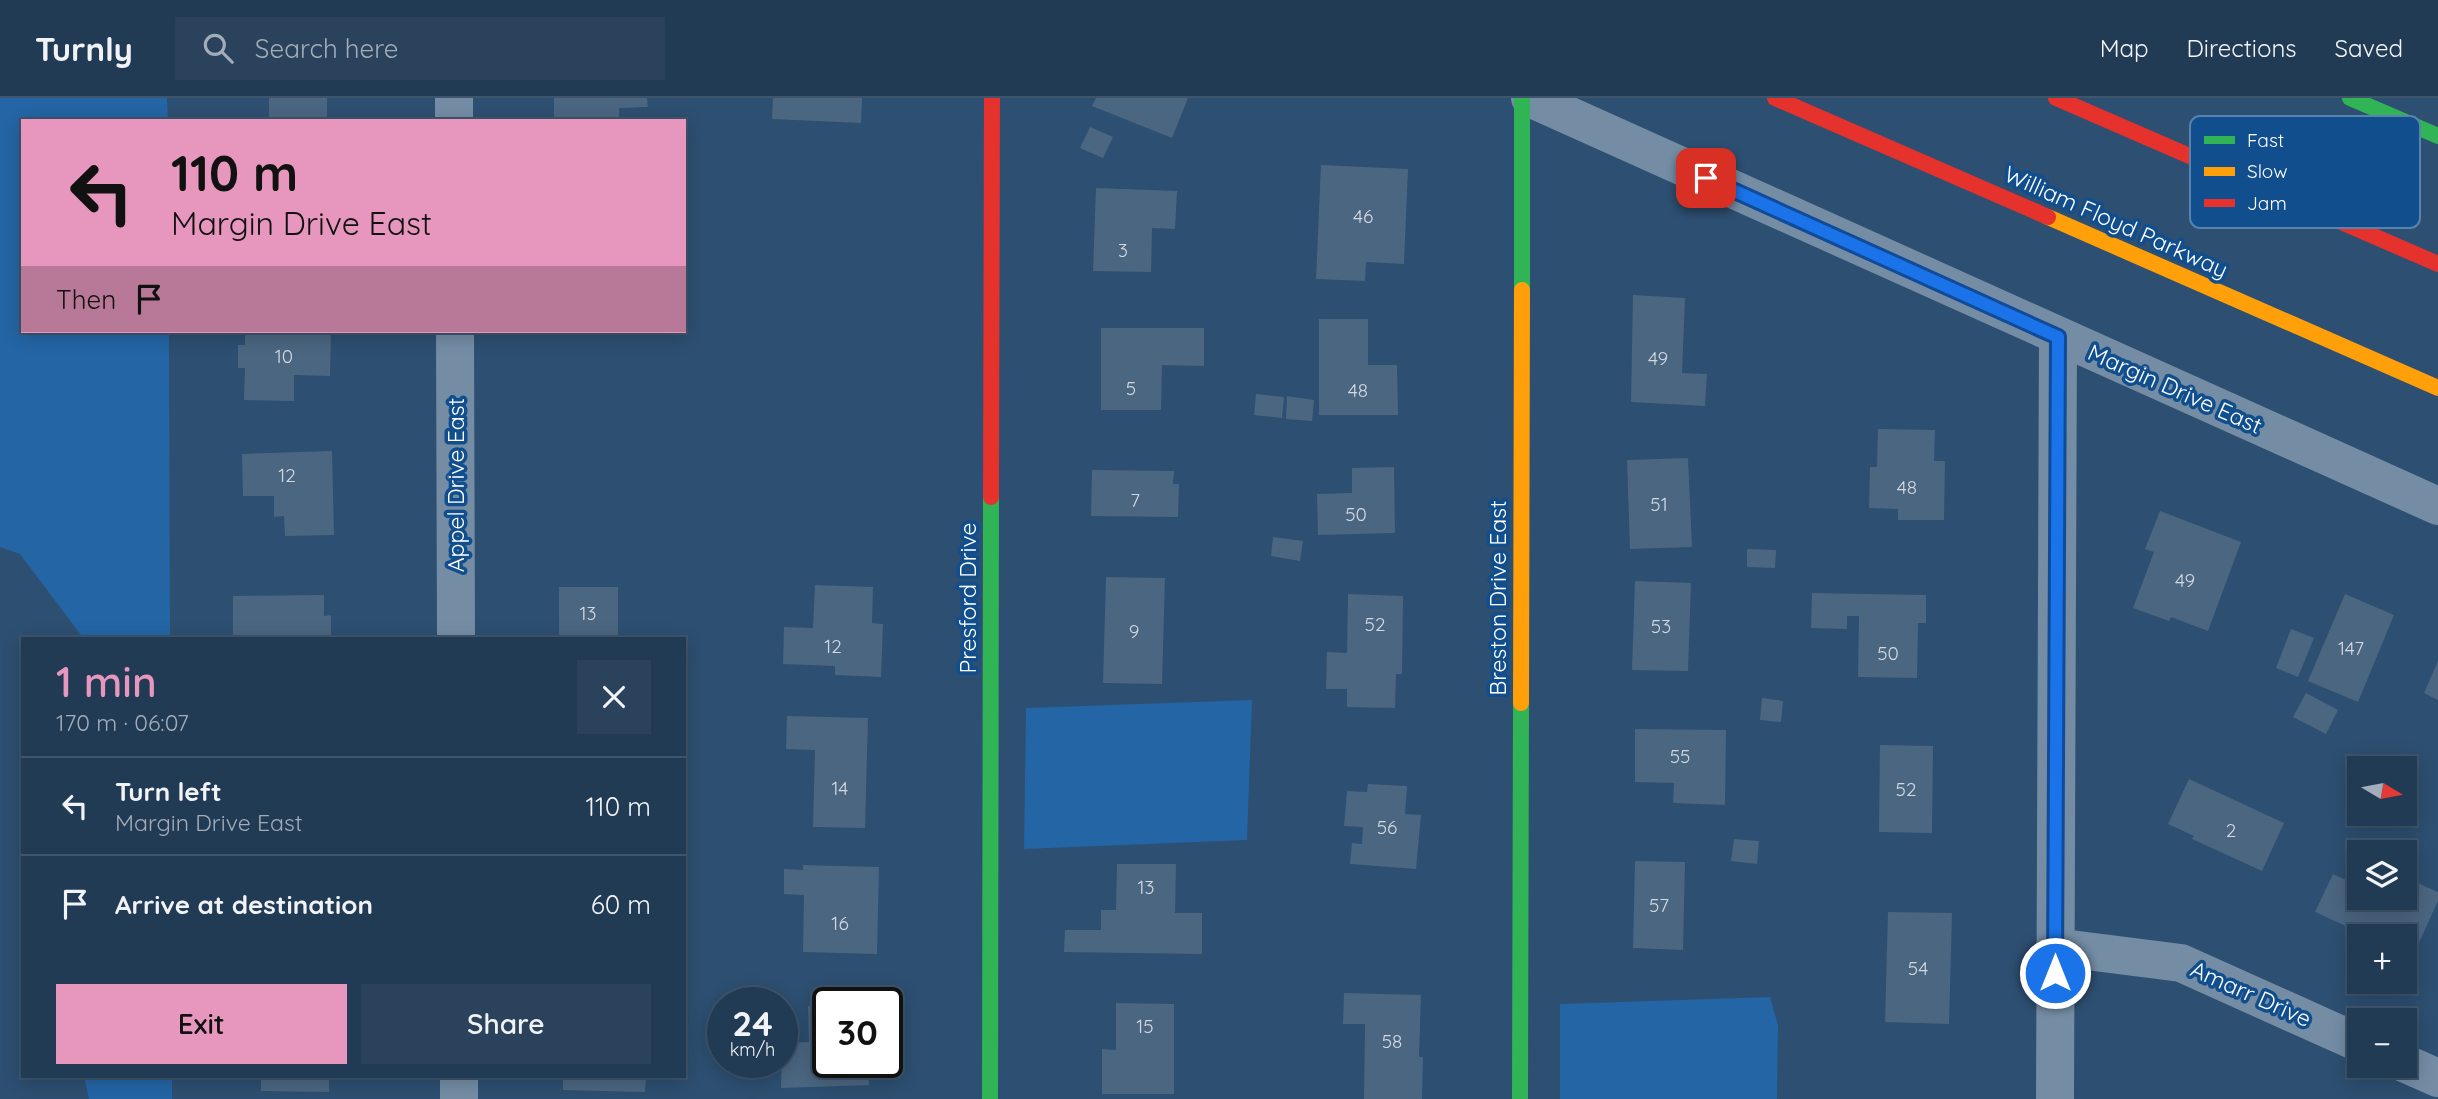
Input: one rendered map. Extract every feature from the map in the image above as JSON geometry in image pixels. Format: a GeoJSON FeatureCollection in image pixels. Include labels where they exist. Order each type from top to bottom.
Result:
{"type":"FeatureCollection","features":[{"type":"Feature","properties":{"kind":"main road","name":"Presford Drive"},"geometry":{"type":"LineString","coordinates":[[989,1099],[992,98]]}},
{"type":"Feature","properties":{"kind":"main road","name":"Breston Drive East"},"geometry":{"type":"LineString","coordinates":[[1520,1099],[1522,98]]}},
{"type":"Feature","properties":{"kind":"main road","name":"William Floyd Parkway"},"geometry":{"type":"LineString","coordinates":[[1776,98],[2438,388]]}},
{"type":"Feature","properties":{"kind":"main road"},"geometry":{"type":"LineString","coordinates":[[2056,98],[2190,156]]}},
{"type":"Feature","properties":{"kind":"main road"},"geometry":{"type":"LineString","coordinates":[[2350,98],[2392,116]]}},
{"type":"Feature","properties":{"kind":"main road"},"geometry":{"type":"LineString","coordinates":[[2420,128],[2438,136]]}},
{"type":"Feature","properties":{"kind":"main road"},"geometry":{"type":"LineString","coordinates":[[2355,228],[2438,264]]}},
{"type":"Feature","properties":{"kind":"street"},"geometry":{"type":"LineString","coordinates":[[454,98],[454,119]]}},
{"type":"Feature","properties":{"kind":"street","name":"Margin Drive East"},"geometry":{"type":"LineString","coordinates":[[1530,98],[2438,506]]}},
{"type":"Feature","properties":{"kind":"street","name":"Appel Drive East"},"geometry":{"type":"LineString","coordinates":[[455,333],[456,637]]}},
{"type":"Feature","properties":{"kind":"street"},"geometry":{"type":"LineString","coordinates":[[2055,1099],[2058,337]]}},
{"type":"Feature","properties":{"kind":"street","name":"Amarr Drive"},"geometry":{"type":"LineString","coordinates":[[2056,947],[2181,963],[2347,1038]]}},
{"type":"Feature","properties":{"kind":"street"},"geometry":{"type":"LineString","coordinates":[[2417,1069],[2438,1078]]}},
{"type":"Feature","properties":{"kind":"street"},"geometry":{"type":"LineString","coordinates":[[459,1078],[459,1099]]}},
{"type":"Feature","properties":{"kind":"shaded area"},"geometry":{"type":"Polygon","coordinates":[[[0,98],[167,98],[168,119],[21,119],[21,333],[169,333],[170,637],[82,637],[20,554],[0,547],[0,98]]]}},
{"type":"Feature","properties":{"kind":"shaded area"},"geometry":{"type":"Polygon","coordinates":[[[1252,700],[1247,840],[1024,849],[1026,708],[1252,700]]]}},
{"type":"Feature","properties":{"kind":"shaded area"},"geometry":{"type":"Polygon","coordinates":[[[1770,997],[1778,1025],[1777,1099],[1560,1099],[1560,1004],[1770,997]]]}},
{"type":"Feature","properties":{"kind":"shaded area"},"geometry":{"type":"Polygon","coordinates":[[[84,1078],[172,1078],[172,1099],[89,1099],[84,1078]]]}},
{"type":"Feature","properties":{"kind":"building"},"geometry":{"type":"Polygon","coordinates":[[[269,98],[327,98],[327,119],[269,119],[269,98]]]}},
{"type":"Feature","properties":{"kind":"building"},"geometry":{"type":"Polygon","coordinates":[[[554,98],[647,98],[648,107],[619,108],[619,119],[554,119],[554,98]]]}},
{"type":"Feature","properties":{"kind":"building"},"geometry":{"type":"Polygon","coordinates":[[[773,98],[862,98],[861,123],[772,119],[773,98]]]}},
{"type":"Feature","properties":{"kind":"building"},"geometry":{"type":"Polygon","coordinates":[[[1096,98],[1188,98],[1172,138],[1092,106],[1096,98]]]}},
{"type":"Feature","properties":{"kind":"building"},"geometry":{"type":"Polygon","coordinates":[[[1090,127],[1113,137],[1103,158],[1080,148],[1090,127]]]}},
{"type":"Feature","properties":{"kind":"building"},"geometry":{"type":"Polygon","coordinates":[[[1321,165],[1408,169],[1404,264],[1366,262],[1365,281],[1316,279],[1321,165]]]}},
{"type":"Feature","properties":{"kind":"building"},"geometry":{"type":"Polygon","coordinates":[[[1096,188],[1177,191],[1175,229],[1152,228],[1151,272],[1093,271],[1096,188]]]}},
{"type":"Feature","properties":{"kind":"building"},"geometry":{"type":"Polygon","coordinates":[[[1633,295],[1685,298],[1682,373],[1707,374],[1705,406],[1631,402],[1633,295]]]}},
{"type":"Feature","properties":{"kind":"building"},"geometry":{"type":"Polygon","coordinates":[[[1319,319],[1368,319],[1368,365],[1397,365],[1398,415],[1319,415],[1319,319]]]}},
{"type":"Feature","properties":{"kind":"building"},"geometry":{"type":"Polygon","coordinates":[[[1101,328],[1204,328],[1204,366],[1162,365],[1161,410],[1101,410],[1101,328]]]}},
{"type":"Feature","properties":{"kind":"building"},"geometry":{"type":"Polygon","coordinates":[[[245,333],[331,333],[330,376],[294,375],[294,401],[244,400],[245,368],[238,368],[238,345],[245,345],[245,333]]]}},
{"type":"Feature","properties":{"kind":"building"},"geometry":{"type":"Polygon","coordinates":[[[1256,394],[1284,397],[1282,418],[1254,415],[1256,394]]]}},
{"type":"Feature","properties":{"kind":"building"},"geometry":{"type":"Polygon","coordinates":[[[1287,396],[1314,400],[1312,421],[1286,419],[1287,396]]]}},
{"type":"Feature","properties":{"kind":"building"},"geometry":{"type":"Polygon","coordinates":[[[1878,429],[1935,430],[1934,461],[1945,461],[1944,520],[1898,520],[1898,509],[1869,508],[1870,467],[1877,467],[1878,429]]]}},
{"type":"Feature","properties":{"kind":"building"},"geometry":{"type":"Polygon","coordinates":[[[332,451],[334,535],[285,536],[284,516],[274,517],[274,496],[243,496],[242,454],[332,451]]]}},
{"type":"Feature","properties":{"kind":"building"},"geometry":{"type":"Polygon","coordinates":[[[1688,458],[1692,547],[1630,549],[1627,460],[1688,458]]]}},
{"type":"Feature","properties":{"kind":"building"},"geometry":{"type":"Polygon","coordinates":[[[1394,467],[1395,533],[1318,535],[1317,494],[1352,493],[1352,468],[1394,467]]]}},
{"type":"Feature","properties":{"kind":"building"},"geometry":{"type":"Polygon","coordinates":[[[1092,470],[1174,471],[1173,484],[1179,484],[1178,517],[1091,516],[1092,470]]]}},
{"type":"Feature","properties":{"kind":"building"},"geometry":{"type":"Polygon","coordinates":[[[2160,511],[2241,542],[2208,631],[2171,617],[2169,621],[2133,608],[2154,552],[2145,549],[2160,511]]]}},
{"type":"Feature","properties":{"kind":"building"},"geometry":{"type":"Polygon","coordinates":[[[1273,537],[1303,541],[1300,561],[1271,556],[1273,537]]]}},
{"type":"Feature","properties":{"kind":"building"},"geometry":{"type":"Polygon","coordinates":[[[1747,549],[1776,550],[1775,568],[1747,567],[1747,549]]]}},
{"type":"Feature","properties":{"kind":"building"},"geometry":{"type":"Polygon","coordinates":[[[1106,577],[1165,578],[1162,684],[1103,683],[1106,577]]]}},
{"type":"Feature","properties":{"kind":"building"},"geometry":{"type":"Polygon","coordinates":[[[1635,581],[1691,583],[1688,671],[1632,670],[1635,581]]]}},
{"type":"Feature","properties":{"kind":"building"},"geometry":{"type":"Polygon","coordinates":[[[815,585],[873,587],[872,623],[883,624],[881,677],[835,675],[835,666],[783,664],[784,627],[813,628],[815,585]]]}},
{"type":"Feature","properties":{"kind":"building"},"geometry":{"type":"Polygon","coordinates":[[[559,587],[618,587],[618,637],[559,637],[559,587]]]}},
{"type":"Feature","properties":{"kind":"building"},"geometry":{"type":"Polygon","coordinates":[[[1812,593],[1926,595],[1926,623],[1918,623],[1917,678],[1858,677],[1859,616],[1847,616],[1847,629],[1811,628],[1812,593]]]}},
{"type":"Feature","properties":{"kind":"building"},"geometry":{"type":"Polygon","coordinates":[[[1348,594],[1403,596],[1402,674],[1396,674],[1395,708],[1347,707],[1347,689],[1326,689],[1327,652],[1347,653],[1348,594]]]}},
{"type":"Feature","properties":{"kind":"building"},"geometry":{"type":"Polygon","coordinates":[[[2345,594],[2394,615],[2358,702],[2308,681],[2345,594]]]}},
{"type":"Feature","properties":{"kind":"building"},"geometry":{"type":"Polygon","coordinates":[[[324,595],[324,616],[331,615],[331,637],[233,637],[233,596],[324,595]]]}},
{"type":"Feature","properties":{"kind":"building"},"geometry":{"type":"Polygon","coordinates":[[[2291,629],[2314,638],[2298,677],[2276,668],[2291,629]]]}},
{"type":"Feature","properties":{"kind":"building"},"geometry":{"type":"Polygon","coordinates":[[[2438,661],[2438,700],[2424,693],[2438,661]]]}},
{"type":"Feature","properties":{"kind":"building"},"geometry":{"type":"Polygon","coordinates":[[[2306,693],[2338,710],[2326,734],[2293,717],[2306,693]]]}},
{"type":"Feature","properties":{"kind":"building"},"geometry":{"type":"Polygon","coordinates":[[[1762,698],[1783,701],[1781,722],[1760,720],[1762,698]]]}},
{"type":"Feature","properties":{"kind":"building"},"geometry":{"type":"Polygon","coordinates":[[[787,716],[868,718],[865,828],[813,827],[815,750],[786,749],[787,716]]]}},
{"type":"Feature","properties":{"kind":"building"},"geometry":{"type":"Polygon","coordinates":[[[1635,729],[1726,730],[1725,805],[1673,803],[1674,783],[1635,782],[1635,729]]]}},
{"type":"Feature","properties":{"kind":"building"},"geometry":{"type":"Polygon","coordinates":[[[1880,745],[1933,746],[1932,833],[1879,832],[1880,745]]]}},
{"type":"Feature","properties":{"kind":"building"},"geometry":{"type":"Polygon","coordinates":[[[2189,779],[2284,823],[2262,871],[2192,839],[2194,836],[2168,824],[2189,779]]]}},
{"type":"Feature","properties":{"kind":"building"},"geometry":{"type":"Polygon","coordinates":[[[1368,784],[1407,786],[1405,814],[1421,815],[1416,869],[1350,864],[1352,843],[1362,844],[1363,827],[1344,826],[1347,791],[1367,792],[1368,784]]]}},
{"type":"Feature","properties":{"kind":"building"},"geometry":{"type":"Polygon","coordinates":[[[1734,839],[1759,841],[1757,864],[1731,861],[1734,839]]]}},
{"type":"Feature","properties":{"kind":"building"},"geometry":{"type":"Polygon","coordinates":[[[1635,861],[1685,862],[1683,950],[1633,948],[1635,861]]]}},
{"type":"Feature","properties":{"kind":"building"},"geometry":{"type":"Polygon","coordinates":[[[1117,864],[1176,864],[1175,913],[1202,913],[1202,954],[1064,952],[1065,930],[1101,930],[1101,910],[1116,910],[1117,864]]]}},
{"type":"Feature","properties":{"kind":"building"},"geometry":{"type":"Polygon","coordinates":[[[803,865],[879,867],[877,954],[803,952],[804,895],[784,894],[784,869],[803,870],[803,865]]]}},
{"type":"Feature","properties":{"kind":"building"},"geometry":{"type":"Polygon","coordinates":[[[2333,874],[2347,880],[2347,910],[2417,910],[2417,883],[2438,892],[2438,901],[2417,947],[2417,924],[2347,924],[2347,926],[2315,912],[2333,874]]]}},
{"type":"Feature","properties":{"kind":"building"},"geometry":{"type":"Polygon","coordinates":[[[1888,912],[1952,913],[1949,1024],[1885,1022],[1888,912]]]}},
{"type":"Feature","properties":{"kind":"building"},"geometry":{"type":"Polygon","coordinates":[[[1344,993],[1421,995],[1419,1057],[1423,1057],[1422,1099],[1364,1099],[1365,1024],[1343,1024],[1344,993]]]}},
{"type":"Feature","properties":{"kind":"building"},"geometry":{"type":"Polygon","coordinates":[[[1116,1003],[1174,1004],[1174,1094],[1102,1094],[1102,1049],[1116,1050],[1116,1003]]]}},
{"type":"Feature","properties":{"kind":"building"},"geometry":{"type":"Polygon","coordinates":[[[808,1006],[812,1006],[812,1078],[869,1078],[869,1085],[781,1088],[781,1078],[798,1078],[798,1042],[809,1042],[808,1006]]]}},
{"type":"Feature","properties":{"kind":"building"},"geometry":{"type":"Polygon","coordinates":[[[261,1078],[329,1078],[329,1092],[261,1091],[261,1078]]]}},
{"type":"Feature","properties":{"kind":"building"},"geometry":{"type":"Polygon","coordinates":[[[563,1078],[646,1078],[645,1092],[563,1090],[563,1078]]]}},
{"type":"Feature","properties":{"kind":"traffic: fast"},"geometry":{"type":"LineString","coordinates":[[1522,98],[1522,290]]}},
{"type":"Feature","properties":{"kind":"traffic: fast"},"geometry":{"type":"LineString","coordinates":[[2350,98],[2392,116]]}},
{"type":"Feature","properties":{"kind":"traffic: fast"},"geometry":{"type":"LineString","coordinates":[[2420,128],[2438,136]]}},
{"type":"Feature","properties":{"kind":"traffic: fast"},"geometry":{"type":"LineString","coordinates":[[990,1099],[991,497]]}},
{"type":"Feature","properties":{"kind":"traffic: fast"},"geometry":{"type":"LineString","coordinates":[[1520,1099],[1521,703]]}},
{"type":"Feature","properties":{"kind":"traffic: slow"},"geometry":{"type":"LineString","coordinates":[[2048,217],[2438,388]]}},
{"type":"Feature","properties":{"kind":"traffic: slow"},"geometry":{"type":"LineString","coordinates":[[1521,703],[1522,290]]}},
{"type":"Feature","properties":{"kind":"traffic: jam"},"geometry":{"type":"LineString","coordinates":[[991,497],[992,98]]}},
{"type":"Feature","properties":{"kind":"traffic: jam"},"geometry":{"type":"LineString","coordinates":[[1775,98],[2048,217]]}},
{"type":"Feature","properties":{"kind":"traffic: jam"},"geometry":{"type":"LineString","coordinates":[[2056,98],[2190,156]]}},
{"type":"Feature","properties":{"kind":"traffic: jam"},"geometry":{"type":"LineString","coordinates":[[2355,228],[2438,264]]}},
{"type":"Feature","properties":{"kind":"route"},"geometry":{"type":"LineString","coordinates":[[1706,178],[2058,337],[2055,973]]}}]}
